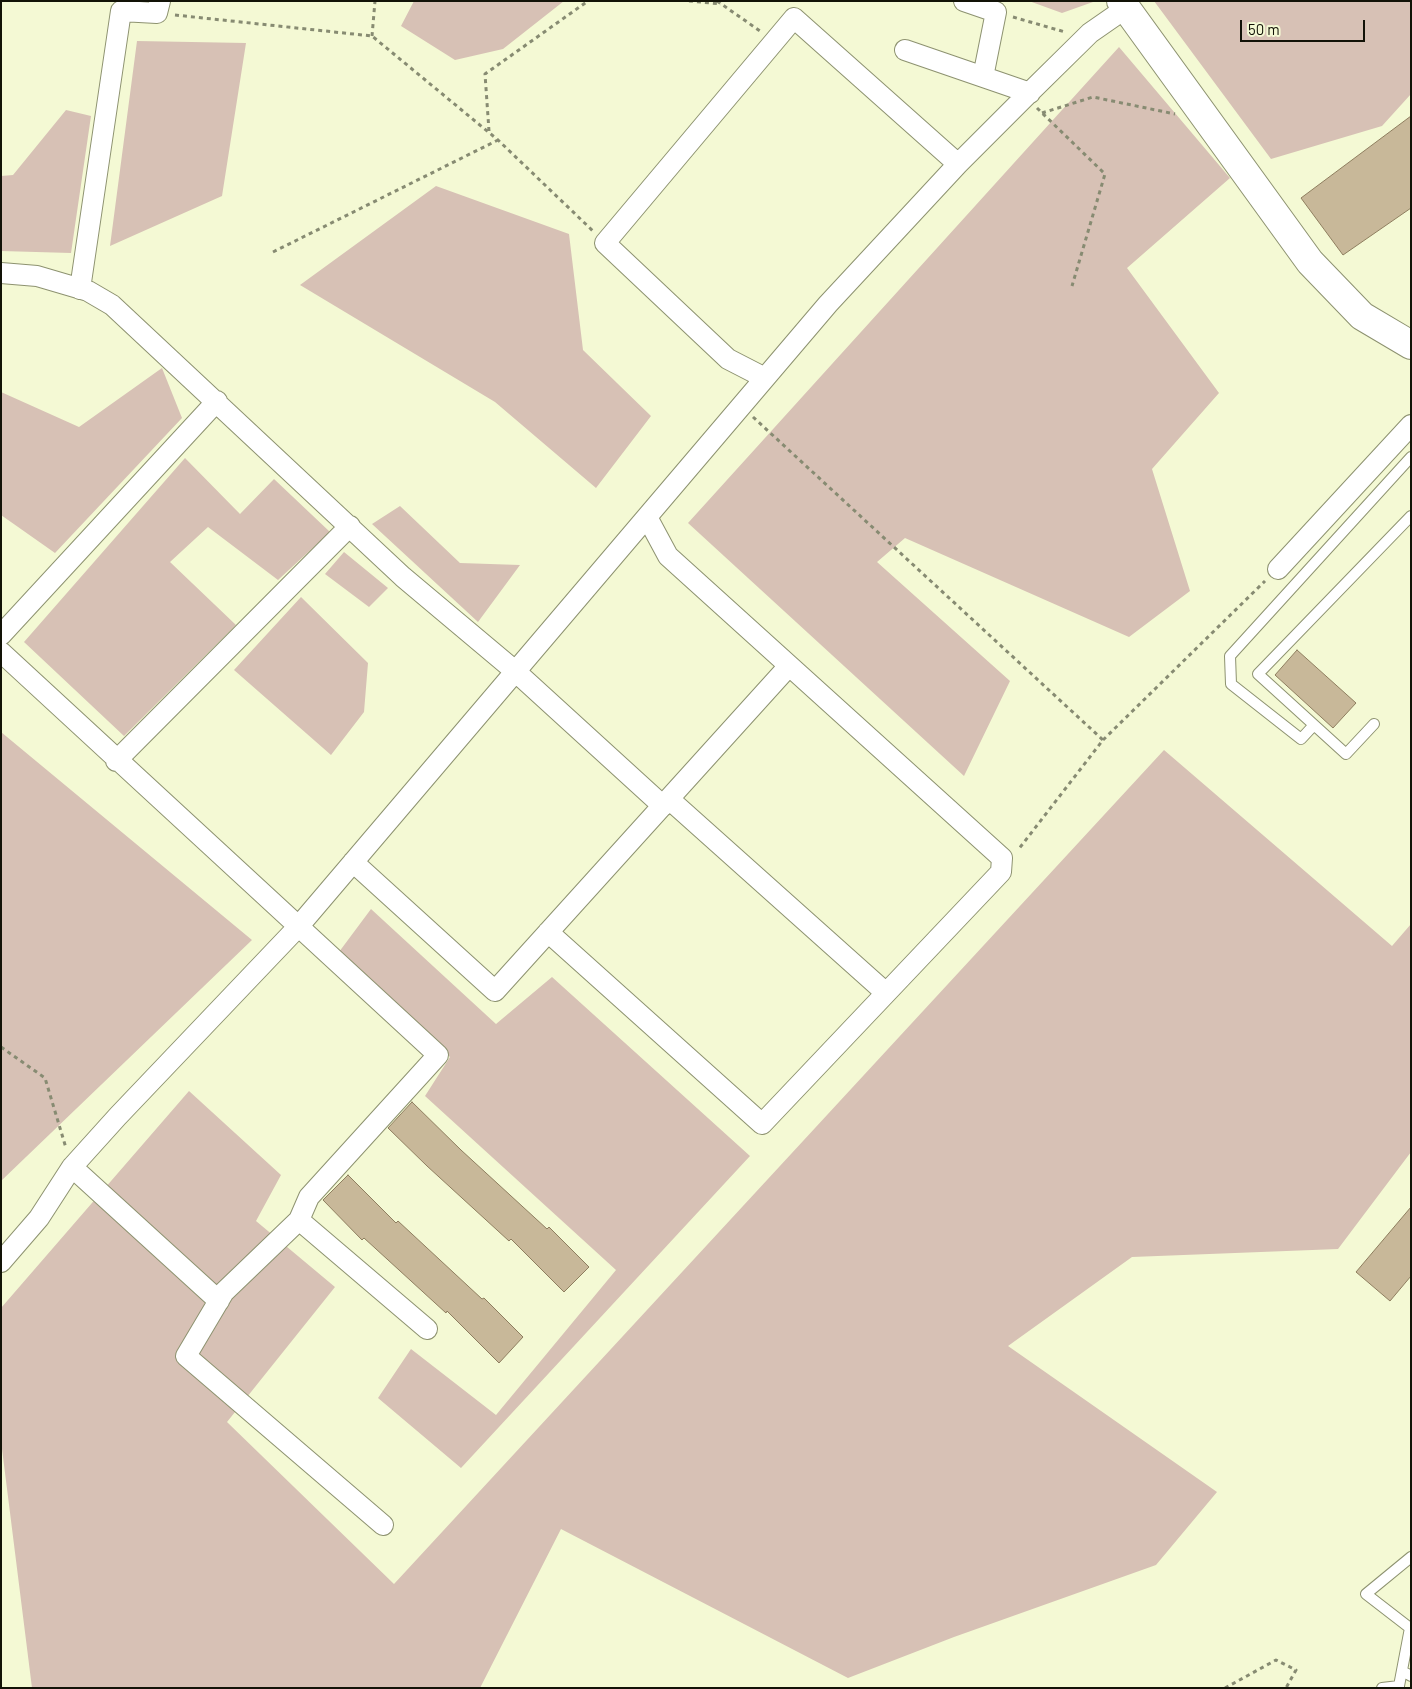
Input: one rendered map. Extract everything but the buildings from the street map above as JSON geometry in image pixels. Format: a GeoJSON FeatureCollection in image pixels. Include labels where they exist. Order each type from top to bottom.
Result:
{"type":"FeatureCollection","features":[{"type":"Feature","properties":{"kind":"street"},"geometry":{"type":"LineString","coordinates":[[964,1],[996,12],[983,77]]}},
{"type":"Feature","properties":{"kind":"street"},"geometry":{"type":"LineString","coordinates":[[1,1262],[39,1218],[72,1167],[298,927],[828,304],[958,164],[1084,38],[1124,4],[1310,262],[1362,316],[1411,345]]}},
{"type":"Feature","properties":{"kind":"street"},"geometry":{"type":"LineString","coordinates":[[80,289],[121,12],[158,7]]}},
{"type":"Feature","properties":{"kind":"street"},"geometry":{"type":"LineString","coordinates":[[766,378],[728,360],[605,243],[794,18],[958,164]]}},
{"type":"Feature","properties":{"kind":"street"},"geometry":{"type":"LineString","coordinates":[[905,50],[1028,95]]}},
{"type":"Feature","properties":{"kind":"street"},"geometry":{"type":"LineString","coordinates":[[1,273],[37,276],[80,289],[112,305],[404,577],[886,993]]}},
{"type":"Feature","properties":{"kind":"street"},"geometry":{"type":"LineString","coordinates":[[1,635],[217,401]]}},
{"type":"Feature","properties":{"kind":"street"},"geometry":{"type":"LineString","coordinates":[[1278,569],[1411,425]]}},
{"type":"Feature","properties":{"kind":"street"},"geometry":{"type":"LineString","coordinates":[[548,932],[762,1124],[1001,872],[1002,858],[788,667],[668,556],[647,517]]}},
{"type":"Feature","properties":{"kind":"street"},"geometry":{"type":"LineString","coordinates":[[116,761],[350,526]]}},
{"type":"Feature","properties":{"kind":"street"},"geometry":{"type":"LineString","coordinates":[[1,652],[116,761],[438,1056],[309,1197],[299,1220],[224,1292],[186,1356],[382,1525]]}},
{"type":"Feature","properties":{"kind":"street"},"geometry":{"type":"LineString","coordinates":[[353,862],[495,992],[788,667]]}},
{"type":"Feature","properties":{"kind":"street"},"geometry":{"type":"LineString","coordinates":[[72,1167],[219,1301]]}},
{"type":"Feature","properties":{"kind":"street"},"geometry":{"type":"LineString","coordinates":[[299,1220],[427,1329]]}},
{"type":"Feature","properties":{"kind":"lane"},"geometry":{"type":"LineString","coordinates":[[1314,725],[1301,739],[1231,684],[1230,656],[1411,456]]}},
{"type":"Feature","properties":{"kind":"lane"},"geometry":{"type":"LineString","coordinates":[[1374,724],[1346,754],[1258,674],[1411,516]]}},
{"type":"Feature","properties":{"kind":"lane"},"geometry":{"type":"LineString","coordinates":[[1382,1688],[1399,1686],[1406,1673],[1410,1628],[1366,1594],[1411,1557]]}},
{"type":"Feature","properties":{"kind":"path"},"geometry":{"type":"LineString","coordinates":[[372,36],[375,1]]}},
{"type":"Feature","properties":{"kind":"path"},"geometry":{"type":"LineString","coordinates":[[489,132],[485,74],[588,1]]}},
{"type":"Feature","properties":{"kind":"path"},"geometry":{"type":"LineString","coordinates":[[689,1],[722,4]]}},
{"type":"Feature","properties":{"kind":"path"},"geometry":{"type":"LineString","coordinates":[[717,1],[774,41]]}},
{"type":"Feature","properties":{"kind":"path"},"geometry":{"type":"LineString","coordinates":[[158,7],[372,36],[489,132],[605,243]]}},
{"type":"Feature","properties":{"kind":"path"},"geometry":{"type":"LineString","coordinates":[[996,12],[1084,38]]}},
{"type":"Feature","properties":{"kind":"path"},"geometry":{"type":"LineString","coordinates":[[1028,95],[1042,114],[1105,174],[1072,286]]}},
{"type":"Feature","properties":{"kind":"path"},"geometry":{"type":"LineString","coordinates":[[1042,114],[1093,97],[1208,120]]}},
{"type":"Feature","properties":{"kind":"path"},"geometry":{"type":"LineString","coordinates":[[273,252],[498,140]]}},
{"type":"Feature","properties":{"kind":"path"},"geometry":{"type":"LineString","coordinates":[[741,406],[1103,740]]}},
{"type":"Feature","properties":{"kind":"path"},"geometry":{"type":"LineString","coordinates":[[1001,872],[1103,740],[1278,569]]}},
{"type":"Feature","properties":{"kind":"path"},"geometry":{"type":"LineString","coordinates":[[1,1047],[45,1078],[72,1167]]}},
{"type":"Feature","properties":{"kind":"path"},"geometry":{"type":"LineString","coordinates":[[1225,1688],[1276,1660],[1296,1670],[1286,1688]]}},
{"type":"Feature","properties":{"kind":"shaded area"},"geometry":{"type":"Polygon","coordinates":[[[414,1],[564,1],[503,49],[455,60],[401,26],[414,1]]]}},
{"type":"Feature","properties":{"kind":"shaded area"},"geometry":{"type":"Polygon","coordinates":[[[1029,1],[1092,1],[1093,2],[1062,13],[1029,1]]]}},
{"type":"Feature","properties":{"kind":"shaded area"},"geometry":{"type":"Polygon","coordinates":[[[1154,1],[1411,1],[1411,94],[1382,126],[1271,159],[1154,1]]]}},
{"type":"Feature","properties":{"kind":"shaded area"},"geometry":{"type":"Polygon","coordinates":[[[137,41],[246,43],[222,196],[110,246],[137,41]]]}},
{"type":"Feature","properties":{"kind":"shaded area"},"geometry":{"type":"Polygon","coordinates":[[[1119,47],[1230,178],[1127,268],[1219,393],[1152,469],[1190,591],[1129,637],[905,538],[877,562],[1010,681],[964,776],[688,523],[1119,47]]]}},
{"type":"Feature","properties":{"kind":"shaded area"},"geometry":{"type":"Polygon","coordinates":[[[66,110],[91,116],[71,253],[1,251],[1,176],[13,175],[66,110]]]}},
{"type":"Feature","properties":{"kind":"shaded area"},"geometry":{"type":"Polygon","coordinates":[[[436,186],[569,234],[583,350],[651,416],[596,488],[495,402],[300,285],[436,186]]]}},
{"type":"Feature","properties":{"kind":"shaded area"},"geometry":{"type":"Polygon","coordinates":[[[162,368],[182,418],[55,553],[1,515],[1,392],[79,427],[162,368]]]}},
{"type":"Feature","properties":{"kind":"shaded area"},"geometry":{"type":"Polygon","coordinates":[[[185,458],[240,514],[274,479],[330,532],[278,580],[208,527],[170,562],[236,625],[124,736],[24,642],[185,458]]]}},
{"type":"Feature","properties":{"kind":"shaded area"},"geometry":{"type":"Polygon","coordinates":[[[400,506],[460,563],[520,565],[478,622],[372,524],[400,506]]]}},
{"type":"Feature","properties":{"kind":"shaded area"},"geometry":{"type":"Polygon","coordinates":[[[344,552],[388,588],[369,607],[325,574],[344,552]]]}},
{"type":"Feature","properties":{"kind":"shaded area"},"geometry":{"type":"Polygon","coordinates":[[[301,597],[368,663],[364,712],[331,755],[234,670],[301,597]]]}},
{"type":"Feature","properties":{"kind":"shaded area"},"geometry":{"type":"Polygon","coordinates":[[[1,732],[252,940],[1,1181],[1,732]]]}},
{"type":"Feature","properties":{"kind":"shaded area"},"geometry":{"type":"Polygon","coordinates":[[[1164,750],[1392,946],[1411,924],[1411,1152],[1338,1249],[1132,1257],[1008,1346],[1217,1492],[1156,1565],[954,1637],[848,1678],[561,1529],[480,1688],[32,1688],[1,1441],[1,1308],[189,1091],[281,1175],[256,1221],[335,1287],[227,1422],[394,1584],[1164,750]]]}},
{"type":"Feature","properties":{"kind":"shaded area"},"geometry":{"type":"Polygon","coordinates":[[[371,909],[496,1024],[552,977],[750,1156],[461,1468],[378,1398],[411,1349],[496,1415],[616,1270],[425,1096],[450,1057],[339,952],[371,909]]]}}]}
